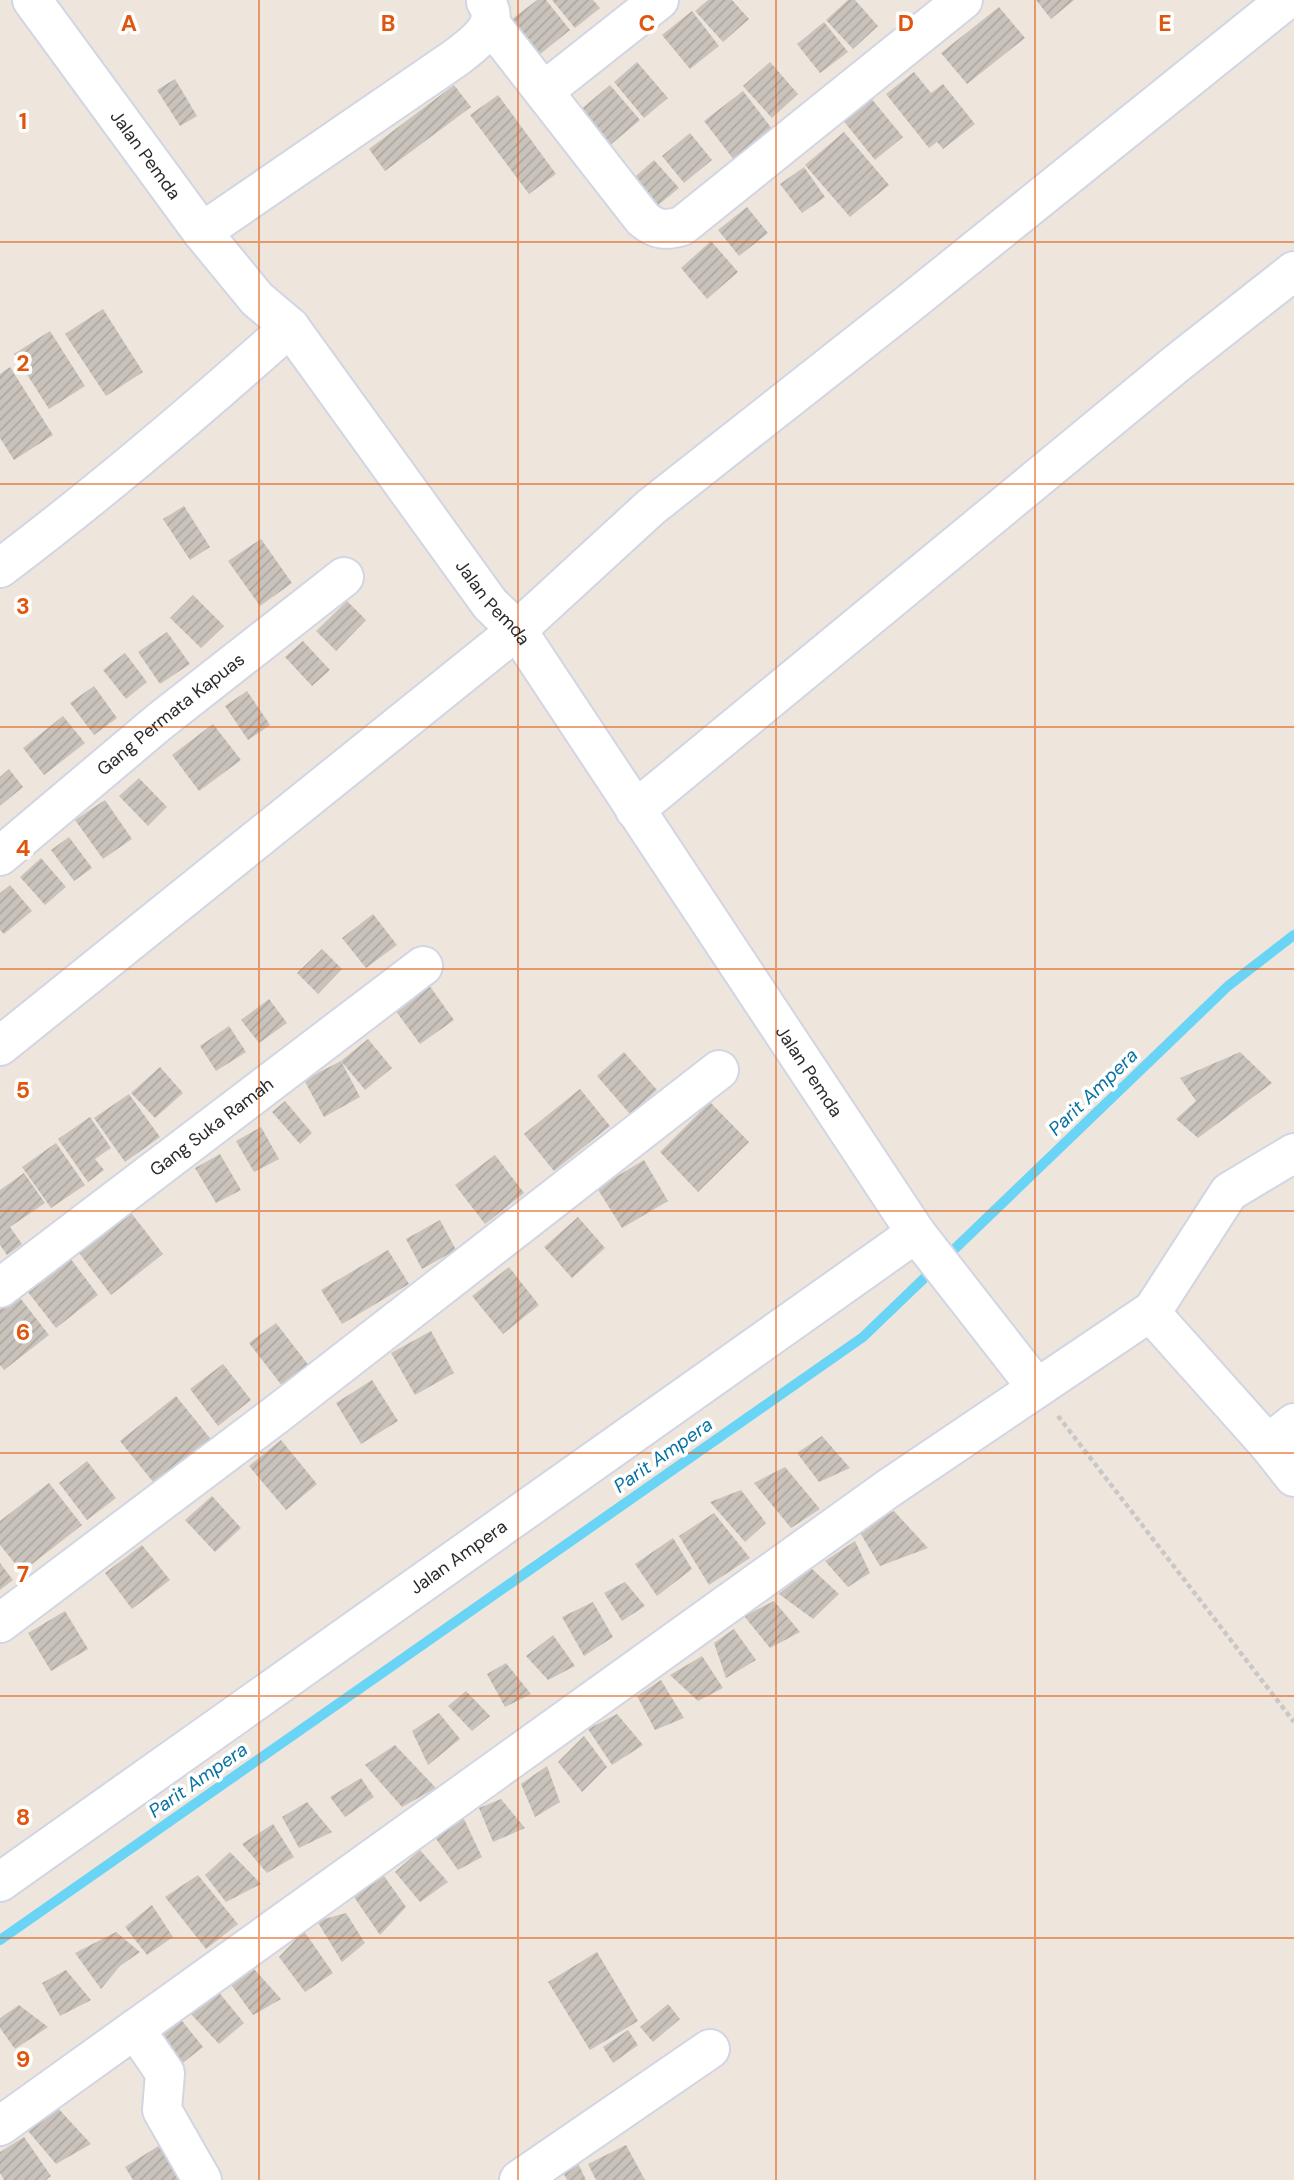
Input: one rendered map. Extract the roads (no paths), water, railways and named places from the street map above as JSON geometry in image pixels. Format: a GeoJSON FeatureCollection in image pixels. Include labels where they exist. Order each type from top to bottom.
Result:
{"type":"FeatureCollection","features":[{"type":"Feature","properties":{"kind":"street","name":"Jalan Pemda"},"geometry":{"type":"LineString","coordinates":[[32,0],[202,232],[257,299],[289,327],[490,604],[517,630],[635,810],[910,1245],[962,1290],[1037,1388]]}},
{"type":"Feature","properties":{"kind":"street"},"geometry":{"type":"LineString","coordinates":[[544,91],[659,0]]}},
{"type":"Feature","properties":{"kind":"street"},"geometry":{"type":"LineString","coordinates":[[487,11],[544,91],[643,219],[653,227],[667,230],[682,226],[963,0]]}},
{"type":"Feature","properties":{"kind":"street"},"geometry":{"type":"LineString","coordinates":[[0,1046],[517,630],[651,507],[1286,0]]}},
{"type":"Feature","properties":{"kind":"street"},"geometry":{"type":"LineString","coordinates":[[202,232],[457,57],[485,34],[487,11]]}},
{"type":"Feature","properties":{"kind":"street"},"geometry":{"type":"LineString","coordinates":[[635,810],[1294,271]]}},
{"type":"Feature","properties":{"kind":"street"},"geometry":{"type":"LineString","coordinates":[[0,568],[76,510],[200,408],[289,327]]}},
{"type":"Feature","properties":{"kind":"street","name":"Gang Permata Kapuas"},"geometry":{"type":"LineString","coordinates":[[0,856],[159,722],[344,577]]}},
{"type":"Feature","properties":{"kind":"street","name":"Gang Suka Ramah"},"geometry":{"type":"LineString","coordinates":[[0,1288],[423,966]]}},
{"type":"Feature","properties":{"kind":"street"},"geometry":{"type":"LineString","coordinates":[[0,1623],[281,1411],[719,1070]]}},
{"type":"Feature","properties":{"kind":"street"},"geometry":{"type":"LineString","coordinates":[[0,2126],[889,1488],[1151,1313],[1229,1192],[1294,1153]]}},
{"type":"Feature","properties":{"kind":"street","name":"Jalan Ampera"},"geometry":{"type":"LineString","coordinates":[[0,1882],[910,1245]]}},
{"type":"Feature","properties":{"kind":"street"},"geometry":{"type":"LineString","coordinates":[[1151,1313],[1281,1433],[1294,1477]]}},
{"type":"Feature","properties":{"kind":"street"},"geometry":{"type":"LineString","coordinates":[[135,2029],[164,2073],[162,2110],[202,2180]]}},
{"type":"Feature","properties":{"kind":"street"},"geometry":{"type":"LineString","coordinates":[[520,2180],[710,2049]]}},
{"type":"Feature","properties":{"kind":"waterway","name":"Parit Ampera"},"geometry":{"type":"LineString","coordinates":[[0,1940],[863,1337],[1228,986],[1294,935]]}}]}
